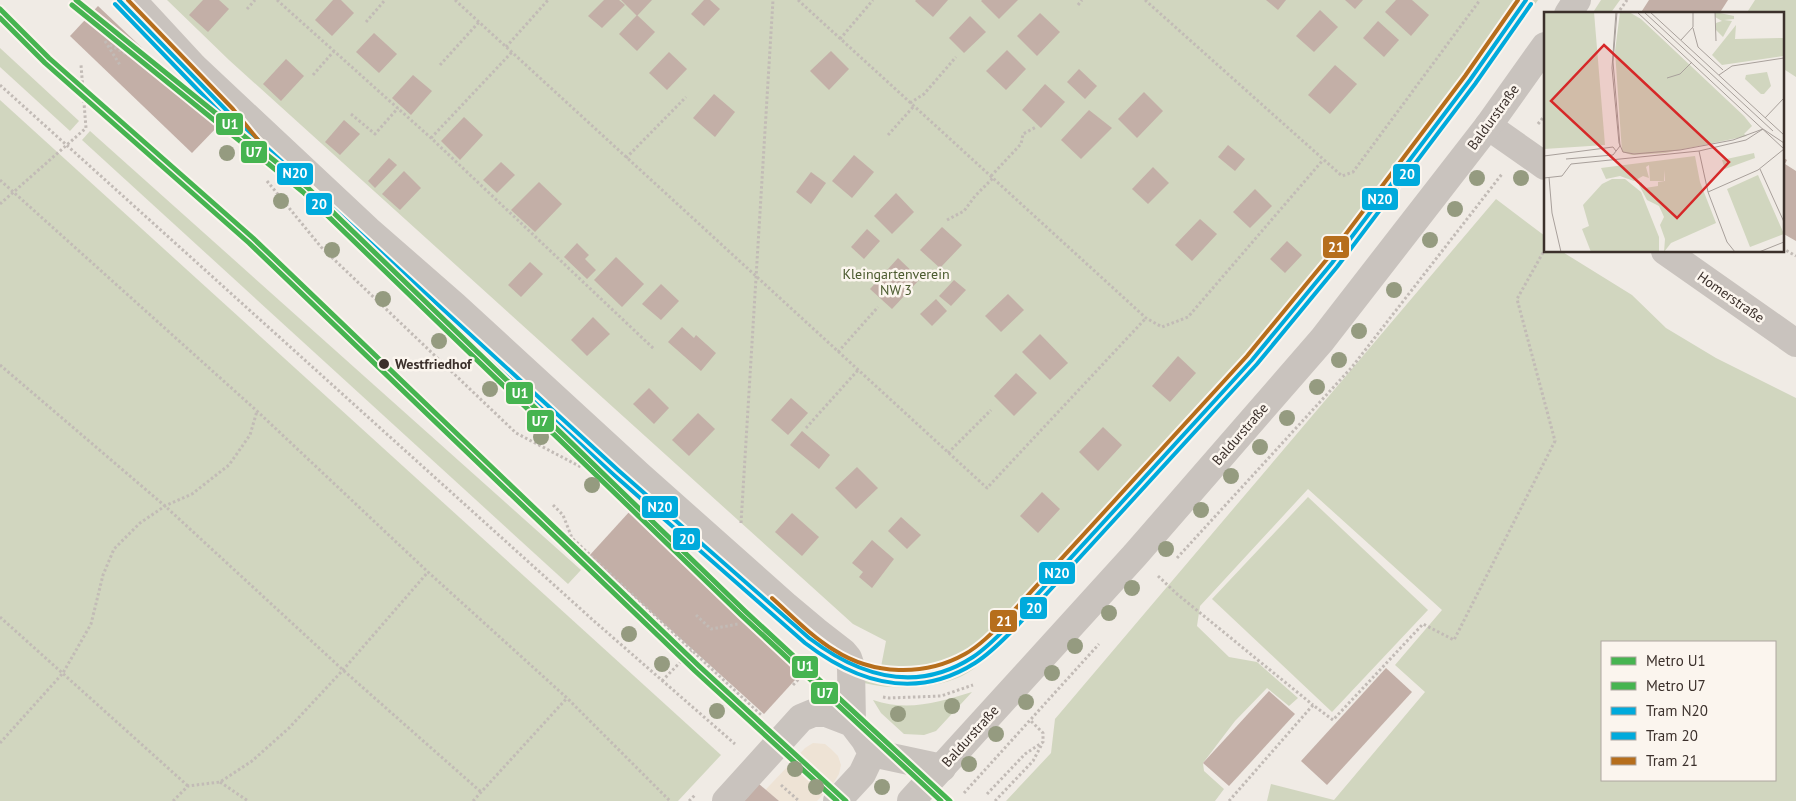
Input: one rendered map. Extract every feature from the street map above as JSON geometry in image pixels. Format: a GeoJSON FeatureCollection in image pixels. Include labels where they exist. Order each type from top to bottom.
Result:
{"type":"FeatureCollection","features":[{"type":"Feature","properties":{"kind":"street"},"geometry":{"type":"LineString","coordinates":[[132,0],[201,73],[368,230],[455,306],[778,598],[843,652],[848,658],[851,667],[852,723]]}},
{"type":"Feature","properties":{"kind":"street"},"geometry":{"type":"LineString","coordinates":[[1569,12],[1577,0]]}},
{"type":"Feature","properties":{"kind":"street","name":"Baldurstraße"},"geometry":{"type":"LineString","coordinates":[[911,801],[1135,555],[1322,340],[1488,126],[1544,47]]}},
{"type":"Feature","properties":{"kind":"street"},"geometry":{"type":"LineString","coordinates":[[1488,126],[1544,165]]}},
{"type":"Feature","properties":{"kind":"street","name":"Homerstraße"},"geometry":{"type":"LineString","coordinates":[[1667,252],[1796,342]]}},
{"type":"Feature","properties":{"kind":"street"},"geometry":{"type":"LineString","coordinates":[[726,801],[801,718],[814,714],[826,713],[852,723],[872,753],[942,768]]}},
{"type":"Feature","properties":{"kind":"street"},"geometry":{"type":"LineString","coordinates":[[837,801],[862,774],[872,753]]}},
{"type":"Feature","properties":{"kind":"path"},"geometry":{"type":"LineString","coordinates":[[247,10],[255,0]]}},
{"type":"Feature","properties":{"kind":"path"},"geometry":{"type":"LineString","coordinates":[[276,0],[431,138],[654,349]]}},
{"type":"Feature","properties":{"kind":"path"},"geometry":{"type":"LineString","coordinates":[[366,22],[386,0]]}},
{"type":"Feature","properties":{"kind":"path"},"geometry":{"type":"LineString","coordinates":[[455,0],[987,488],[1146,318]]}},
{"type":"Feature","properties":{"kind":"path"},"geometry":{"type":"LineString","coordinates":[[506,47],[548,0]]}},
{"type":"Feature","properties":{"kind":"path"},"geometry":{"type":"LineString","coordinates":[[742,530],[773,0]]}},
{"type":"Feature","properties":{"kind":"path"},"geometry":{"type":"LineString","coordinates":[[798,0],[1146,318],[1162,327],[1188,316],[1323,160]]}},
{"type":"Feature","properties":{"kind":"path"},"geometry":{"type":"LineString","coordinates":[[840,39],[873,0]]}},
{"type":"Feature","properties":{"kind":"path"},"geometry":{"type":"LineString","coordinates":[[1078,5],[1082,0]]}},
{"type":"Feature","properties":{"kind":"path"},"geometry":{"type":"LineString","coordinates":[[1145,0],[1342,176],[1353,172],[1480,0]]}},
{"type":"Feature","properties":{"kind":"path"},"geometry":{"type":"LineString","coordinates":[[1618,12],[1627,0]]}},
{"type":"Feature","properties":{"kind":"path"},"geometry":{"type":"LineString","coordinates":[[440,65],[479,22]]}},
{"type":"Feature","properties":{"kind":"path"},"geometry":{"type":"LineString","coordinates":[[105,40],[120,65]]}},
{"type":"Feature","properties":{"kind":"path"},"geometry":{"type":"LineString","coordinates":[[109,45],[130,56]]}},
{"type":"Feature","properties":{"kind":"path"},"geometry":{"type":"LineString","coordinates":[[313,75],[334,51]]}},
{"type":"Feature","properties":{"kind":"path"},"geometry":{"type":"LineString","coordinates":[[431,138],[512,52]]}},
{"type":"Feature","properties":{"kind":"path"},"geometry":{"type":"LineString","coordinates":[[910,102],[924,94],[956,57]]}},
{"type":"Feature","properties":{"kind":"path"},"geometry":{"type":"LineString","coordinates":[[0,204],[86,128],[81,65]]}},
{"type":"Feature","properties":{"kind":"path"},"geometry":{"type":"LineString","coordinates":[[0,84],[594,621],[758,765]]}},
{"type":"Feature","properties":{"kind":"path"},"geometry":{"type":"LineString","coordinates":[[626,158],[686,97]]}},
{"type":"Feature","properties":{"kind":"path"},"geometry":{"type":"LineString","coordinates":[[888,135],[914,106]]}},
{"type":"Feature","properties":{"kind":"path"},"geometry":{"type":"LineString","coordinates":[[351,114],[375,134],[398,108]]}},
{"type":"Feature","properties":{"kind":"path"},"geometry":{"type":"LineString","coordinates":[[947,220],[964,211],[1021,144],[1023,134],[1036,127]]}},
{"type":"Feature","properties":{"kind":"path"},"geometry":{"type":"LineString","coordinates":[[0,180],[257,411],[428,572],[567,698],[670,801]]}},
{"type":"Feature","properties":{"kind":"path"},"geometry":{"type":"LineString","coordinates":[[1784,249],[1796,256]]}},
{"type":"Feature","properties":{"kind":"path"},"geometry":{"type":"LineString","coordinates":[[1135,555],[1177,594],[1333,720],[1423,624],[1454,640],[1555,441],[1517,299],[1544,251]]}},
{"type":"Feature","properties":{"kind":"path"},"geometry":{"type":"LineString","coordinates":[[838,352],[878,307]]}},
{"type":"Feature","properties":{"kind":"path"},"geometry":{"type":"LineString","coordinates":[[0,365],[165,506],[343,670],[481,792]]}},
{"type":"Feature","properties":{"kind":"path"},"geometry":{"type":"LineString","coordinates":[[806,428],[858,370]]}},
{"type":"Feature","properties":{"kind":"path"},"geometry":{"type":"LineString","coordinates":[[948,453],[991,410]]}},
{"type":"Feature","properties":{"kind":"path"},"geometry":{"type":"LineString","coordinates":[[0,743],[63,673],[91,624],[103,575],[114,549],[140,523],[165,506],[192,494],[229,465],[250,435],[257,411]]}},
{"type":"Feature","properties":{"kind":"path"},"geometry":{"type":"LineString","coordinates":[[553,505],[563,515],[572,538],[764,718]]}},
{"type":"Feature","properties":{"kind":"path"},"geometry":{"type":"LineString","coordinates":[[173,801],[188,786],[220,782],[252,761],[289,728],[343,670],[428,572]]}},
{"type":"Feature","properties":{"kind":"path"},"geometry":{"type":"LineString","coordinates":[[696,615],[711,629],[738,624]]}},
{"type":"Feature","properties":{"kind":"path"},"geometry":{"type":"LineString","coordinates":[[0,617],[188,786]]}},
{"type":"Feature","properties":{"kind":"path"},"geometry":{"type":"LineString","coordinates":[[662,681],[692,650]]}},
{"type":"Feature","properties":{"kind":"path"},"geometry":{"type":"LineString","coordinates":[[473,801],[567,698]]}},
{"type":"Feature","properties":{"kind":"path"},"geometry":{"type":"LineString","coordinates":[[1229,801],[1313,705]]}},
{"type":"Feature","properties":{"kind":"path"},"geometry":{"type":"LineString","coordinates":[[995,801],[1033,761],[1044,742],[1043,733],[1031,721]]}},
{"type":"Feature","properties":{"kind":"path"},"geometry":{"type":"LineString","coordinates":[[987,794],[1025,754],[1044,742]]}},
{"type":"Feature","properties":{"kind":"path"},"geometry":{"type":"LineString","coordinates":[[220,782],[248,801]]}},
{"type":"Feature","properties":{"kind":"green space","name":"Kleingartenverein NW 3"},"geometry":{"type":"Polygon","coordinates":[[[167,0],[1538,0],[1443,133],[1346,258],[1239,387],[1176,458],[1002,644],[983,661],[968,673],[950,681],[926,686],[901,688],[864,683],[865,674],[879,677],[886,641],[853,624],[229,60],[167,0]]]}},
{"type":"Feature","properties":{"kind":"green space"},"geometry":{"type":"Polygon","coordinates":[[[1601,0],[1620,0],[1611,12],[1593,12],[1601,0]]]}},
{"type":"Feature","properties":{"kind":"green space"},"geometry":{"type":"Polygon","coordinates":[[[1755,0],[1796,0],[1796,77],[1784,69],[1784,12],[1747,12],[1755,0]]]}},
{"type":"Feature","properties":{"kind":"green space"},"geometry":{"type":"Polygon","coordinates":[[[0,48],[79,121],[70,131],[0,67],[0,48]]]}},
{"type":"Feature","properties":{"kind":"green space"},"geometry":{"type":"Polygon","coordinates":[[[0,100],[721,755],[678,801],[0,801],[0,100]]]}},
{"type":"Feature","properties":{"kind":"green space"},"geometry":{"type":"Polygon","coordinates":[[[90,131],[581,570],[568,584],[82,140],[90,131]]]}},
{"type":"Feature","properties":{"kind":"green space"},"geometry":{"type":"Polygon","coordinates":[[[1496,199],[1544,235],[1544,252],[1563,252],[1632,295],[1666,328],[1716,358],[1796,398],[1796,801],[1267,801],[1271,784],[1334,800],[1425,692],[1395,665],[1442,610],[1308,489],[1200,606],[1197,626],[1229,657],[1257,662],[1298,698],[1289,706],[1267,688],[1235,721],[1203,763],[1204,771],[1224,789],[1215,801],[1006,801],[1051,753],[1055,719],[1496,199]]]}},
{"type":"Feature","properties":{"kind":"green space"},"geometry":{"type":"Polygon","coordinates":[[[1308,497],[1428,610],[1332,712],[1212,599],[1308,497]]]}},
{"type":"Feature","properties":{"kind":"green space"},"geometry":{"type":"Polygon","coordinates":[[[972,692],[936,731],[924,735],[904,734],[881,713],[873,700],[886,704],[911,705],[935,702],[972,692]]]}},
{"type":"Feature","properties":{"kind":"shaded area"},"geometry":{"type":"Polygon","coordinates":[[[813,743],[825,744],[838,756],[841,765],[839,774],[833,784],[817,801],[755,801],[805,748],[813,743]]]}},
{"type":"Feature","properties":{"kind":"building"},"geometry":{"type":"Polygon","coordinates":[[[203,0],[219,0],[229,9],[208,32],[189,15],[203,0]]]}},
{"type":"Feature","properties":{"kind":"building"},"geometry":{"type":"Polygon","coordinates":[[[333,0],[341,0],[354,13],[332,36],[315,20],[333,0]]]}},
{"type":"Feature","properties":{"kind":"building"},"geometry":{"type":"Polygon","coordinates":[[[604,0],[619,0],[625,5],[602,28],[588,16],[604,0]]]}},
{"type":"Feature","properties":{"kind":"building"},"geometry":{"type":"Polygon","coordinates":[[[621,0],[652,0],[637,16],[621,0]]]}},
{"type":"Feature","properties":{"kind":"building"},"geometry":{"type":"Polygon","coordinates":[[[704,0],[710,0],[720,9],[704,26],[691,14],[704,0]]]}},
{"type":"Feature","properties":{"kind":"building"},"geometry":{"type":"Polygon","coordinates":[[[916,0],[948,0],[933,17],[916,0]]]}},
{"type":"Feature","properties":{"kind":"building"},"geometry":{"type":"Polygon","coordinates":[[[982,0],[1018,0],[999,19],[982,0]]]}},
{"type":"Feature","properties":{"kind":"building"},"geometry":{"type":"Polygon","coordinates":[[[1266,0],[1286,0],[1278,10],[1266,0]]]}},
{"type":"Feature","properties":{"kind":"building"},"geometry":{"type":"Polygon","coordinates":[[[1345,0],[1363,0],[1355,9],[1345,0]]]}},
{"type":"Feature","properties":{"kind":"building"},"geometry":{"type":"Polygon","coordinates":[[[1396,0],[1412,0],[1429,15],[1411,36],[1385,12],[1396,0]]]}},
{"type":"Feature","properties":{"kind":"building"},"geometry":{"type":"Polygon","coordinates":[[[1649,0],[1728,0],[1720,12],[1641,12],[1649,0]]]}},
{"type":"Feature","properties":{"kind":"building"},"geometry":{"type":"Polygon","coordinates":[[[98,6],[221,123],[192,153],[70,36],[98,6]]]}},
{"type":"Feature","properties":{"kind":"building"},"geometry":{"type":"Polygon","coordinates":[[[1320,10],[1338,27],[1314,52],[1296,36],[1320,10]]]}},
{"type":"Feature","properties":{"kind":"building"},"geometry":{"type":"Polygon","coordinates":[[[1040,13],[1060,32],[1037,56],[1017,36],[1040,13]]]}},
{"type":"Feature","properties":{"kind":"building"},"geometry":{"type":"Polygon","coordinates":[[[637,15],[655,32],[637,51],[619,34],[637,15]]]}},
{"type":"Feature","properties":{"kind":"building"},"geometry":{"type":"Polygon","coordinates":[[[970,16],[986,32],[964,53],[949,38],[970,16]]]}},
{"type":"Feature","properties":{"kind":"building"},"geometry":{"type":"Polygon","coordinates":[[[1378,21],[1399,40],[1384,57],[1363,38],[1378,21]]]}},
{"type":"Feature","properties":{"kind":"building"},"geometry":{"type":"Polygon","coordinates":[[[374,33],[397,54],[379,73],[356,52],[374,33]]]}},
{"type":"Feature","properties":{"kind":"building"},"geometry":{"type":"Polygon","coordinates":[[[1007,50],[1026,69],[1006,90],[986,71],[1007,50]]]}},
{"type":"Feature","properties":{"kind":"building"},"geometry":{"type":"Polygon","coordinates":[[[831,51],[849,69],[829,90],[810,71],[831,51]]]}},
{"type":"Feature","properties":{"kind":"building"},"geometry":{"type":"Polygon","coordinates":[[[669,52],[687,69],[667,90],[649,73],[669,52]]]}},
{"type":"Feature","properties":{"kind":"building"},"geometry":{"type":"Polygon","coordinates":[[[286,59],[304,76],[281,101],[263,84],[286,59]]]}},
{"type":"Feature","properties":{"kind":"building"},"geometry":{"type":"Polygon","coordinates":[[[1335,65],[1357,84],[1330,114],[1308,95],[1335,65]]]}},
{"type":"Feature","properties":{"kind":"building"},"geometry":{"type":"Polygon","coordinates":[[[1079,69],[1097,86],[1085,99],[1067,82],[1079,69]]]}},
{"type":"Feature","properties":{"kind":"building"},"geometry":{"type":"Polygon","coordinates":[[[413,75],[432,91],[411,115],[392,98],[413,75]]]}},
{"type":"Feature","properties":{"kind":"building"},"geometry":{"type":"Polygon","coordinates":[[[1045,84],[1065,102],[1041,128],[1022,110],[1045,84]]]}},
{"type":"Feature","properties":{"kind":"building"},"geometry":{"type":"Polygon","coordinates":[[[1144,92],[1163,111],[1137,138],[1118,119],[1144,92]]]}},
{"type":"Feature","properties":{"kind":"building"},"geometry":{"type":"Polygon","coordinates":[[[714,94],[735,112],[715,137],[693,118],[714,94]]]}},
{"type":"Feature","properties":{"kind":"building"},"geometry":{"type":"Polygon","coordinates":[[[1089,110],[1112,128],[1081,159],[1061,140],[1089,110]]]}},
{"type":"Feature","properties":{"kind":"building"},"geometry":{"type":"Polygon","coordinates":[[[464,117],[483,135],[460,160],[441,141],[464,117]]]}},
{"type":"Feature","properties":{"kind":"building"},"geometry":{"type":"Polygon","coordinates":[[[344,120],[360,134],[340,155],[325,142],[344,120]]]}},
{"type":"Feature","properties":{"kind":"building"},"geometry":{"type":"Polygon","coordinates":[[[1228,145],[1245,159],[1235,171],[1218,157],[1228,145]]]}},
{"type":"Feature","properties":{"kind":"building"},"geometry":{"type":"Polygon","coordinates":[[[854,155],[874,172],[852,198],[832,181],[854,155]]]}},
{"type":"Feature","properties":{"kind":"building"},"geometry":{"type":"Polygon","coordinates":[[[389,158],[397,165],[375,188],[368,181],[389,158]]]}},
{"type":"Feature","properties":{"kind":"building"},"geometry":{"type":"Polygon","coordinates":[[[1784,158],[1787,160],[1785,164],[1796,171],[1796,241],[1784,234],[1784,158]]]}},
{"type":"Feature","properties":{"kind":"building"},"geometry":{"type":"Polygon","coordinates":[[[501,162],[515,175],[497,193],[483,180],[501,162]]]}},
{"type":"Feature","properties":{"kind":"building"},"geometry":{"type":"Polygon","coordinates":[[[1153,167],[1169,183],[1148,204],[1132,189],[1153,167]]]}},
{"type":"Feature","properties":{"kind":"building"},"geometry":{"type":"Polygon","coordinates":[[[404,171],[421,188],[400,210],[382,194],[404,171]]]}},
{"type":"Feature","properties":{"kind":"building"},"geometry":{"type":"Polygon","coordinates":[[[811,172],[826,183],[811,204],[796,192],[811,172]]]}},
{"type":"Feature","properties":{"kind":"building"},"geometry":{"type":"Polygon","coordinates":[[[539,182],[562,204],[535,232],[511,210],[539,182]]]}},
{"type":"Feature","properties":{"kind":"building"},"geometry":{"type":"Polygon","coordinates":[[[1255,189],[1272,206],[1250,228],[1233,212],[1255,189]]]}},
{"type":"Feature","properties":{"kind":"building"},"geometry":{"type":"Polygon","coordinates":[[[896,193],[914,212],[892,234],[874,216],[896,193]]]}},
{"type":"Feature","properties":{"kind":"building"},"geometry":{"type":"Polygon","coordinates":[[[1200,219],[1217,234],[1192,261],[1175,245],[1200,219]]]}},
{"type":"Feature","properties":{"kind":"building"},"geometry":{"type":"Polygon","coordinates":[[[942,227],[962,245],[940,268],[920,250],[942,227]]]}},
{"type":"Feature","properties":{"kind":"building"},"geometry":{"type":"Polygon","coordinates":[[[867,229],[880,241],[864,259],[851,247],[867,229]]]}},
{"type":"Feature","properties":{"kind":"building"},"geometry":{"type":"Polygon","coordinates":[[[1287,241],[1302,255],[1285,273],[1270,259],[1287,241]]]}},
{"type":"Feature","properties":{"kind":"building"},"geometry":{"type":"Polygon","coordinates":[[[577,243],[589,255],[585,259],[596,270],[587,279],[564,257],[577,243]]]}},
{"type":"Feature","properties":{"kind":"building"},"geometry":{"type":"Polygon","coordinates":[[[616,257],[644,284],[622,307],[594,280],[616,257]]]}},
{"type":"Feature","properties":{"kind":"building"},"geometry":{"type":"Polygon","coordinates":[[[898,258],[920,279],[892,309],[870,289],[898,258]]]}},
{"type":"Feature","properties":{"kind":"building"},"geometry":{"type":"Polygon","coordinates":[[[530,262],[543,274],[521,297],[508,285],[530,262]]]}},
{"type":"Feature","properties":{"kind":"building"},"geometry":{"type":"Polygon","coordinates":[[[954,280],[966,290],[951,306],[939,296],[954,280]]]}},
{"type":"Feature","properties":{"kind":"building"},"geometry":{"type":"Polygon","coordinates":[[[661,284],[679,301],[661,320],[642,304],[661,284]]]}},
{"type":"Feature","properties":{"kind":"building"},"geometry":{"type":"Polygon","coordinates":[[[1008,294],[1024,310],[1001,332],[985,316],[1008,294]]]}},
{"type":"Feature","properties":{"kind":"building"},"geometry":{"type":"Polygon","coordinates":[[[936,299],[947,311],[932,326],[920,314],[936,299]]]}},
{"type":"Feature","properties":{"kind":"building"},"geometry":{"type":"Polygon","coordinates":[[[593,317],[610,334],[587,356],[571,340],[593,317]]]}},
{"type":"Feature","properties":{"kind":"building"},"geometry":{"type":"Polygon","coordinates":[[[682,327],[694,338],[696,335],[716,353],[701,371],[668,342],[682,327]]]}},
{"type":"Feature","properties":{"kind":"building"},"geometry":{"type":"Polygon","coordinates":[[[1040,334],[1068,363],[1050,380],[1022,352],[1040,334]]]}},
{"type":"Feature","properties":{"kind":"building"},"geometry":{"type":"Polygon","coordinates":[[[1178,356],[1196,373],[1170,402],[1152,386],[1178,356]]]}},
{"type":"Feature","properties":{"kind":"building"},"geometry":{"type":"Polygon","coordinates":[[[1016,373],[1037,393],[1014,416],[994,396],[1016,373]]]}},
{"type":"Feature","properties":{"kind":"building"},"geometry":{"type":"Polygon","coordinates":[[[649,388],[669,408],[654,424],[633,404],[649,388]]]}},
{"type":"Feature","properties":{"kind":"building"},"geometry":{"type":"Polygon","coordinates":[[[791,398],[808,413],[788,435],[771,420],[791,398]]]}},
{"type":"Feature","properties":{"kind":"building"},"geometry":{"type":"Polygon","coordinates":[[[698,413],[715,429],[689,456],[672,440],[698,413]]]}},
{"type":"Feature","properties":{"kind":"building"},"geometry":{"type":"Polygon","coordinates":[[[1103,427],[1122,445],[1098,471],[1079,452],[1103,427]]]}},
{"type":"Feature","properties":{"kind":"building"},"geometry":{"type":"Polygon","coordinates":[[[802,431],[830,455],[819,469],[790,445],[802,431]]]}},
{"type":"Feature","properties":{"kind":"building"},"geometry":{"type":"Polygon","coordinates":[[[857,467],[878,488],[856,509],[835,488],[857,467]]]}},
{"type":"Feature","properties":{"kind":"building"},"geometry":{"type":"Polygon","coordinates":[[[1042,492],[1060,509],[1038,533],[1020,516],[1042,492]]]}},
{"type":"Feature","properties":{"kind":"building"},"geometry":{"type":"Polygon","coordinates":[[[630,511],[805,669],[764,714],[589,556],[630,511]]]}},
{"type":"Feature","properties":{"kind":"building"},"geometry":{"type":"Polygon","coordinates":[[[792,513],[819,537],[802,556],[775,532],[792,513]]]}},
{"type":"Feature","properties":{"kind":"building"},"geometry":{"type":"Polygon","coordinates":[[[901,517],[921,535],[907,549],[888,531],[901,517]]]}},
{"type":"Feature","properties":{"kind":"building"},"geometry":{"type":"Polygon","coordinates":[[[872,540],[894,559],[872,588],[859,577],[863,572],[852,563],[872,540]]]}},
{"type":"Feature","properties":{"kind":"building"},"geometry":{"type":"Polygon","coordinates":[[[1386,668],[1412,692],[1327,785],[1301,761],[1386,668]]]}},
{"type":"Feature","properties":{"kind":"building"},"geometry":{"type":"Polygon","coordinates":[[[1269,691],[1295,714],[1229,786],[1203,763],[1269,691]]]}},
{"type":"Feature","properties":{"kind":"building"},"geometry":{"type":"Polygon","coordinates":[[[759,784],[779,801],[744,801],[759,784]]]}},
{"type":"Feature","properties":{"kind":"tram line","name":"N20"},"geometry":{"type":"LineString","coordinates":[[119,0],[229,113],[618,470],[809,638],[848,662],[868,670],[888,676],[909,677],[930,675],[952,668],[973,657],[994,640],[1252,360],[1332,263],[1470,80],[1526,0]]}},
{"type":"Feature","properties":{"kind":"tram line","name":"21"},"geometry":{"type":"LineString","coordinates":[[128,0],[233,109],[285,173],[460,337]]}},
{"type":"Feature","properties":{"kind":"tram line","name":"21"},"geometry":{"type":"LineString","coordinates":[[772,598],[802,626],[834,650],[849,658],[882,668],[899,670],[933,667],[965,654],[977,646],[1008,617],[1247,356],[1327,259],[1465,76],[1518,0]]}},
{"type":"Feature","properties":{"kind":"tram line","name":"20"},"geometry":{"type":"LineString","coordinates":[[115,4],[225,118],[614,475],[805,643],[824,657],[865,676],[887,682],[908,684],[953,675],[981,659],[1018,625],[1257,364],[1337,267],[1475,84],[1531,4]]}},
{"type":"Feature","properties":{"kind":"tram line"},"geometry":{"type":"LineString","coordinates":[[456,342],[554,432],[618,470]]}},
{"type":"Feature","properties":{"kind":"metro line","name":"U1"},"geometry":{"type":"LineString","coordinates":[[76,0],[307,187],[745,611],[950,801]]}},
{"type":"Feature","properties":{"kind":"metro line","name":"U7"},"geometry":{"type":"LineString","coordinates":[[72,5],[303,192],[741,615],[941,801]]}},
{"type":"Feature","properties":{"kind":"metro line","name":"U1"},"geometry":{"type":"LineString","coordinates":[[0,9],[49,58],[253,238],[699,666],[846,801]]}},
{"type":"Feature","properties":{"kind":"metro line","name":"U7"},"geometry":{"type":"LineString","coordinates":[[0,18],[45,63],[249,243],[695,671],[837,801]]}},
{"type":"Feature","properties":{"kind":"place","name":"Westfriedhof"},"geometry":{"type":"Point","coordinates":[384,364]}}]}
